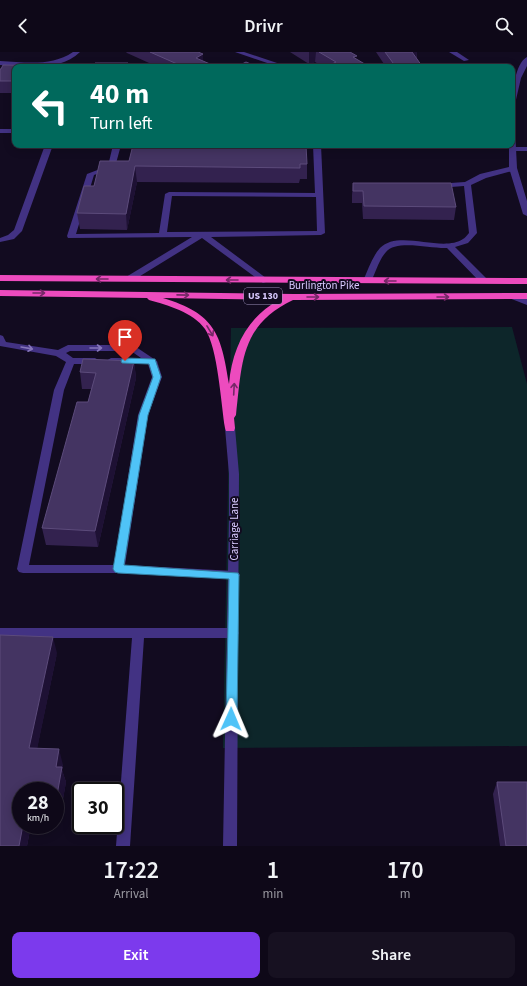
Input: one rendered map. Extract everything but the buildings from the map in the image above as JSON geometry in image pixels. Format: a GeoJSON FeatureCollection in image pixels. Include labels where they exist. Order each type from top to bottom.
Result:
{"type":"FeatureCollection","features":[{"type":"Feature","properties":{"kind":"highway","name":"Burlington Pike"},"geometry":{"type":"LineString","coordinates":[[0,278],[527,282]]}},
{"type":"Feature","properties":{"kind":"highway","name":"Burlington Pike"},"geometry":{"type":"LineString","coordinates":[[0,293],[294,297],[527,296]]}},
{"type":"Feature","properties":{"kind":"highway"},"geometry":{"type":"LineString","coordinates":[[126,294],[160,300],[171,304],[183,309],[204,322],[209,328],[216,342],[230,428]]}},
{"type":"Feature","properties":{"kind":"highway"},"geometry":{"type":"LineString","coordinates":[[230,428],[237,363],[243,340],[247,333],[266,312],[282,302],[294,297]]}},
{"type":"Feature","properties":{"kind":"street"},"geometry":{"type":"LineString","coordinates":[[0,63],[53,64],[62,62],[78,52]]}},
{"type":"Feature","properties":{"kind":"street"},"geometry":{"type":"LineString","coordinates":[[238,52],[276,64]]}},
{"type":"Feature","properties":{"kind":"street"},"geometry":{"type":"LineString","coordinates":[[452,52],[466,60]]}},
{"type":"Feature","properties":{"kind":"street"},"geometry":{"type":"LineString","coordinates":[[515,91],[518,78],[527,59]]}},
{"type":"Feature","properties":{"kind":"street"},"geometry":{"type":"LineString","coordinates":[[0,131],[12,131]]}},
{"type":"Feature","properties":{"kind":"street"},"geometry":{"type":"LineString","coordinates":[[0,240],[11,237],[18,231],[48,148]]}},
{"type":"Feature","properties":{"kind":"street"},"geometry":{"type":"LineString","coordinates":[[116,148],[111,167],[91,174],[71,236],[321,233],[317,148]]}},
{"type":"Feature","properties":{"kind":"street"},"geometry":{"type":"LineString","coordinates":[[527,149],[513,148],[513,168],[527,214]]}},
{"type":"Feature","properties":{"kind":"street"},"geometry":{"type":"LineString","coordinates":[[433,186],[467,184],[484,176],[513,168]]}},
{"type":"Feature","properties":{"kind":"street"},"geometry":{"type":"LineString","coordinates":[[367,281],[384,249],[399,242],[450,247],[470,238],[473,233],[467,184]]}},
{"type":"Feature","properties":{"kind":"street"},"geometry":{"type":"LineString","coordinates":[[163,235],[169,194],[319,195]]}},
{"type":"Feature","properties":{"kind":"street"},"geometry":{"type":"LineString","coordinates":[[129,279],[202,234]]}},
{"type":"Feature","properties":{"kind":"street"},"geometry":{"type":"LineString","coordinates":[[202,234],[263,280]]}},
{"type":"Feature","properties":{"kind":"street"},"geometry":{"type":"LineString","coordinates":[[450,247],[484,281]]}},
{"type":"Feature","properties":{"kind":"street"},"geometry":{"type":"LineString","coordinates":[[512,296],[527,302]]}},
{"type":"Feature","properties":{"kind":"street"},"geometry":{"type":"LineString","coordinates":[[0,338],[2,344],[59,353],[71,361],[152,361]]}},
{"type":"Feature","properties":{"kind":"street"},"geometry":{"type":"LineString","coordinates":[[59,353],[68,348],[133,348],[152,361],[157,377],[143,415],[118,569]]}},
{"type":"Feature","properties":{"kind":"street"},"geometry":{"type":"LineString","coordinates":[[71,361],[59,390],[23,569],[118,569],[234,575]]}},
{"type":"Feature","properties":{"kind":"street","name":"Carriage Lane"},"geometry":{"type":"LineString","coordinates":[[230,428],[234,474],[230,846]]}},
{"type":"Feature","properties":{"kind":"street"},"geometry":{"type":"LineString","coordinates":[[0,633],[233,633]]}},
{"type":"Feature","properties":{"kind":"street"},"geometry":{"type":"LineString","coordinates":[[123,846],[138,633]]}},
{"type":"Feature","properties":{"kind":"green space"},"geometry":{"type":"Polygon","coordinates":[[[512,327],[527,384],[527,746],[223,748],[231,328],[512,327]]]}},
{"type":"Feature","properties":{"kind":"route"},"geometry":{"type":"LineString","coordinates":[[125,361],[152,361],[157,377],[143,415],[118,569],[234,575],[231,719]]}}]}
